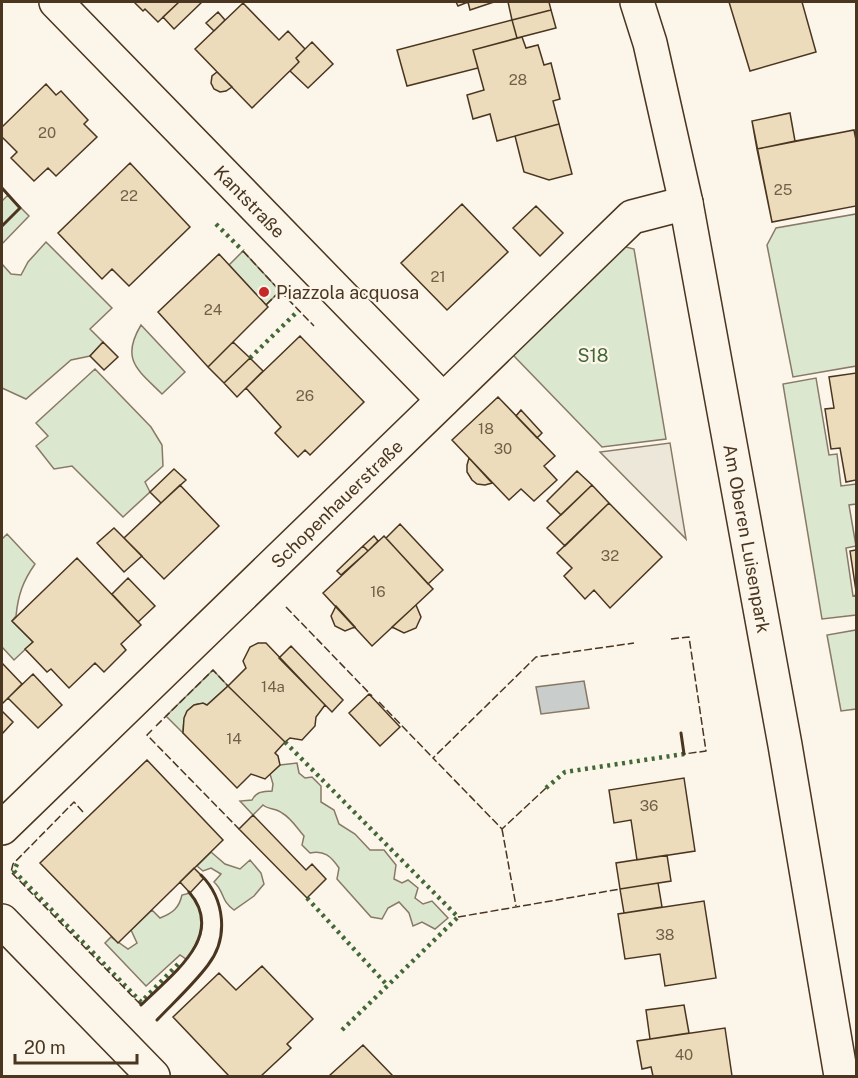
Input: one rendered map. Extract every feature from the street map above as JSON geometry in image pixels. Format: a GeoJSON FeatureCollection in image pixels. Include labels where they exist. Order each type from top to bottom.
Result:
{"type":"FeatureCollection","features":[{"type":"Feature","properties":{"kind":"street","name":"Kantstraße"},"geometry":{"type":"LineString","coordinates":[[56,2],[443,400]]}},
{"type":"Feature","properties":{"kind":"street","name":"Am Oberen Luisenpark"},"geometry":{"type":"LineString","coordinates":[[637,2],[650,43],[686,203],[785,745],[841,1077]]}},
{"type":"Feature","properties":{"kind":"street","name":"Schopenhauerstraße"},"geometry":{"type":"LineString","coordinates":[[2,828],[632,218],[686,203]]}},
{"type":"Feature","properties":{"kind":"street"},"geometry":{"type":"LineString","coordinates":[[2,921],[153,1077]]}},
{"type":"Feature","properties":{"kind":"green space"},"geometry":{"type":"Polygon","coordinates":[[[8,195],[29,216],[2,244],[2,201],[8,195]]]}},
{"type":"Feature","properties":{"kind":"green space"},"geometry":{"type":"Polygon","coordinates":[[[856,214],[856,366],[793,377],[767,245],[776,228],[856,214]]]}},
{"type":"Feature","properties":{"kind":"green space"},"geometry":{"type":"Polygon","coordinates":[[[46,242],[112,308],[90,329],[103,342],[90,356],[71,360],[26,399],[2,388],[2,264],[11,274],[21,275],[28,262],[46,242]]]}},
{"type":"Feature","properties":{"kind":"green space","name":"S18"},"geometry":{"type":"Polygon","coordinates":[[[622,246],[634,249],[666,439],[602,447],[513,355],[622,246]]]}},
{"type":"Feature","properties":{"kind":"green space"},"geometry":{"type":"Polygon","coordinates":[[[243,251],[280,291],[266,305],[229,265],[243,251]]]}},
{"type":"Feature","properties":{"kind":"green space"},"geometry":{"type":"Polygon","coordinates":[[[141,325],[185,372],[162,394],[139,371],[132,356],[132,347],[141,325]]]}},
{"type":"Feature","properties":{"kind":"green space"},"geometry":{"type":"Polygon","coordinates":[[[95,369],[151,427],[162,445],[163,466],[145,482],[150,492],[123,517],[72,466],[54,469],[36,446],[48,436],[36,423],[95,369]]]}},
{"type":"Feature","properties":{"kind":"green space"},"geometry":{"type":"Polygon","coordinates":[[[816,378],[829,455],[837,454],[841,486],[856,484],[856,504],[849,505],[856,546],[846,548],[853,596],[856,595],[856,615],[822,619],[783,384],[816,378]]]}},
{"type":"Feature","properties":{"kind":"green space"},"geometry":{"type":"Polygon","coordinates":[[[7,534],[35,564],[22,588],[16,616],[12,621],[33,642],[14,660],[2,647],[2,539],[7,534]]]}},
{"type":"Feature","properties":{"kind":"green space"},"geometry":{"type":"Polygon","coordinates":[[[856,630],[856,709],[841,711],[827,635],[856,630]]]}},
{"type":"Feature","properties":{"kind":"green space"},"geometry":{"type":"Polygon","coordinates":[[[213,670],[228,686],[207,705],[195,705],[191,708],[184,722],[183,733],[166,716],[213,670]]]}},
{"type":"Feature","properties":{"kind":"green space"},"geometry":{"type":"Polygon","coordinates":[[[297,763],[299,773],[305,778],[312,777],[321,786],[321,802],[334,810],[339,824],[355,834],[370,850],[384,850],[396,865],[394,879],[402,883],[408,880],[418,888],[415,898],[423,904],[432,901],[448,918],[435,929],[422,922],[413,926],[409,913],[399,902],[388,908],[382,919],[371,917],[337,879],[339,868],[333,860],[323,853],[310,853],[302,845],[304,836],[288,818],[280,811],[263,805],[253,815],[240,801],[252,800],[258,793],[272,791],[273,784],[270,774],[280,765],[297,763]]]}},
{"type":"Feature","properties":{"kind":"green space"},"geometry":{"type":"Polygon","coordinates":[[[211,852],[225,864],[240,869],[250,860],[261,873],[264,884],[254,896],[234,910],[214,882],[221,874],[211,868],[203,871],[197,866],[211,852]]]}},
{"type":"Feature","properties":{"kind":"green space"},"geometry":{"type":"Polygon","coordinates":[[[190,893],[200,909],[202,918],[198,943],[186,959],[180,955],[146,986],[105,943],[111,937],[128,949],[137,943],[131,930],[152,910],[160,918],[165,916],[177,907],[182,895],[190,893]]]}},
{"type":"Feature","properties":{"kind":"shaded area"},"geometry":{"type":"Polygon","coordinates":[[[670,443],[686,539],[600,452],[670,443]]]}},
{"type":"Feature","properties":{"kind":"shaded area"},"geometry":{"type":"Polygon","coordinates":[[[584,681],[589,708],[541,714],[536,687],[584,681]]]}},
{"type":"Feature","properties":{"kind":"building"},"geometry":{"type":"Polygon","coordinates":[[[134,2],[179,2],[158,22],[134,2]]]}},
{"type":"Feature","properties":{"kind":"building"},"geometry":{"type":"Polygon","coordinates":[[[179,2],[202,2],[174,29],[163,17],[179,2]]]}},
{"type":"Feature","properties":{"kind":"building"},"geometry":{"type":"Polygon","coordinates":[[[456,2],[468,2],[458,6],[456,2]]]}},
{"type":"Feature","properties":{"kind":"building"},"geometry":{"type":"Polygon","coordinates":[[[468,2],[494,2],[470,10],[468,2]]]}},
{"type":"Feature","properties":{"kind":"building"},"geometry":{"type":"Polygon","coordinates":[[[508,2],[549,2],[551,10],[512,20],[508,2]]]}},
{"type":"Feature","properties":{"kind":"building"},"geometry":{"type":"Polygon","coordinates":[[[729,2],[802,2],[816,52],[750,71],[729,2]]]}},
{"type":"Feature","properties":{"kind":"building"},"geometry":{"type":"Polygon","coordinates":[[[243,3],[279,40],[288,31],[305,49],[296,58],[299,62],[252,108],[195,49],[243,3]]]}},
{"type":"Feature","properties":{"kind":"building"},"geometry":{"type":"Polygon","coordinates":[[[551,10],[556,28],[517,38],[512,20],[551,10]]]}},
{"type":"Feature","properties":{"kind":"building"},"geometry":{"type":"Polygon","coordinates":[[[218,12],[225,20],[214,31],[206,23],[218,12]]]}},
{"type":"Feature","properties":{"kind":"building"},"geometry":{"type":"Polygon","coordinates":[[[512,20],[517,38],[473,50],[478,68],[407,86],[397,50],[512,20]]]}},
{"type":"Feature","properties":{"kind":"building"},"geometry":{"type":"Polygon","coordinates":[[[522,37],[526,48],[538,45],[544,65],[551,63],[560,99],[553,101],[559,124],[497,141],[490,114],[473,119],[467,95],[484,90],[473,50],[522,37]]]}},
{"type":"Feature","properties":{"kind":"building"},"geometry":{"type":"Polygon","coordinates":[[[312,42],[333,64],[308,88],[290,71],[299,62],[296,58],[312,42]]]}},
{"type":"Feature","properties":{"kind":"building"},"geometry":{"type":"Polygon","coordinates":[[[217,72],[232,87],[220,92],[214,89],[211,83],[212,76],[217,72]]]}},
{"type":"Feature","properties":{"kind":"building"},"geometry":{"type":"Polygon","coordinates":[[[46,84],[56,95],[61,91],[88,120],[84,124],[97,137],[56,176],[48,168],[34,181],[11,158],[17,152],[2,137],[2,127],[46,84]]]}},
{"type":"Feature","properties":{"kind":"building"},"geometry":{"type":"Polygon","coordinates":[[[790,113],[795,141],[757,149],[752,121],[790,113]]]}},
{"type":"Feature","properties":{"kind":"building"},"geometry":{"type":"Polygon","coordinates":[[[790,113],[795,141],[854,130],[856,206],[772,222],[752,121],[790,113]]]}},
{"type":"Feature","properties":{"kind":"building"},"geometry":{"type":"Polygon","coordinates":[[[559,124],[572,174],[549,180],[524,172],[515,136],[559,124]]]}},
{"type":"Feature","properties":{"kind":"building"},"geometry":{"type":"Polygon","coordinates":[[[854,130],[856,206],[772,222],[757,149],[854,130]]]}},
{"type":"Feature","properties":{"kind":"building"},"geometry":{"type":"Polygon","coordinates":[[[130,163],[190,227],[129,286],[112,269],[102,279],[58,233],[130,163]]]}},
{"type":"Feature","properties":{"kind":"building"},"geometry":{"type":"Polygon","coordinates":[[[462,204],[508,252],[447,310],[401,263],[462,204]]]}},
{"type":"Feature","properties":{"kind":"building"},"geometry":{"type":"Polygon","coordinates":[[[536,206],[563,233],[540,256],[513,228],[536,206]]]}},
{"type":"Feature","properties":{"kind":"building"},"geometry":{"type":"Polygon","coordinates":[[[219,254],[268,307],[208,367],[158,312],[219,254]]]}},
{"type":"Feature","properties":{"kind":"building"},"geometry":{"type":"Polygon","coordinates":[[[300,336],[364,402],[310,455],[305,450],[298,457],[275,433],[281,427],[246,388],[300,336]]]}},
{"type":"Feature","properties":{"kind":"building"},"geometry":{"type":"Polygon","coordinates":[[[103,342],[118,357],[104,370],[90,356],[103,342]]]}},
{"type":"Feature","properties":{"kind":"building"},"geometry":{"type":"Polygon","coordinates":[[[233,342],[250,358],[224,383],[208,367],[233,342]]]}},
{"type":"Feature","properties":{"kind":"building"},"geometry":{"type":"Polygon","coordinates":[[[250,358],[263,371],[237,397],[224,383],[250,358]]]}},
{"type":"Feature","properties":{"kind":"building"},"geometry":{"type":"Polygon","coordinates":[[[856,373],[856,480],[846,482],[840,448],[831,449],[825,409],[834,408],[829,377],[856,373]]]}},
{"type":"Feature","properties":{"kind":"building"},"geometry":{"type":"Polygon","coordinates":[[[498,397],[555,456],[544,466],[557,480],[534,501],[521,489],[509,500],[452,440],[498,397]]]}},
{"type":"Feature","properties":{"kind":"building"},"geometry":{"type":"Polygon","coordinates":[[[521,410],[542,433],[537,438],[516,416],[521,410]]]}},
{"type":"Feature","properties":{"kind":"building"},"geometry":{"type":"Polygon","coordinates":[[[469,458],[492,483],[477,484],[472,480],[467,472],[469,458]]]}},
{"type":"Feature","properties":{"kind":"building"},"geometry":{"type":"Polygon","coordinates":[[[174,469],[186,480],[161,503],[150,492],[174,469]]]}},
{"type":"Feature","properties":{"kind":"building"},"geometry":{"type":"Polygon","coordinates":[[[577,471],[592,485],[561,515],[547,501],[577,471]]]}},
{"type":"Feature","properties":{"kind":"building"},"geometry":{"type":"Polygon","coordinates":[[[180,485],[219,526],[164,579],[124,538],[180,485]]]}},
{"type":"Feature","properties":{"kind":"building"},"geometry":{"type":"Polygon","coordinates":[[[592,485],[609,503],[565,546],[547,528],[592,485]]]}},
{"type":"Feature","properties":{"kind":"building"},"geometry":{"type":"Polygon","coordinates":[[[609,503],[662,557],[610,608],[594,590],[585,599],[564,576],[572,568],[557,553],[609,503]]]}},
{"type":"Feature","properties":{"kind":"building"},"geometry":{"type":"Polygon","coordinates":[[[400,524],[443,570],[428,584],[386,538],[400,524]]]}},
{"type":"Feature","properties":{"kind":"building"},"geometry":{"type":"Polygon","coordinates":[[[114,528],[142,556],[124,572],[97,543],[114,528]]]}},
{"type":"Feature","properties":{"kind":"building"},"geometry":{"type":"Polygon","coordinates":[[[374,536],[378,541],[368,551],[363,546],[374,536]]]}},
{"type":"Feature","properties":{"kind":"building"},"geometry":{"type":"Polygon","coordinates":[[[384,536],[433,589],[372,646],[323,593],[384,536]]]}},
{"type":"Feature","properties":{"kind":"building"},"geometry":{"type":"Polygon","coordinates":[[[363,546],[368,551],[341,575],[337,571],[363,546]]]}},
{"type":"Feature","properties":{"kind":"building"},"geometry":{"type":"Polygon","coordinates":[[[856,550],[856,591],[850,551],[856,550]]]}},
{"type":"Feature","properties":{"kind":"building"},"geometry":{"type":"Polygon","coordinates":[[[77,558],[141,625],[121,644],[126,650],[104,672],[95,663],[69,688],[51,669],[47,672],[25,649],[33,642],[12,621],[77,558]]]}},
{"type":"Feature","properties":{"kind":"building"},"geometry":{"type":"Polygon","coordinates":[[[128,578],[155,606],[138,622],[112,594],[128,578]]]}},
{"type":"Feature","properties":{"kind":"building"},"geometry":{"type":"Polygon","coordinates":[[[416,605],[421,617],[416,628],[404,633],[392,627],[416,605]]]}},
{"type":"Feature","properties":{"kind":"building"},"geometry":{"type":"Polygon","coordinates":[[[336,606],[355,627],[345,631],[335,626],[331,616],[336,606]]]}},
{"type":"Feature","properties":{"kind":"building"},"geometry":{"type":"Polygon","coordinates":[[[258,643],[266,643],[325,705],[316,717],[315,726],[302,740],[290,738],[285,742],[228,686],[246,668],[243,661],[250,647],[258,643]]]}},
{"type":"Feature","properties":{"kind":"building"},"geometry":{"type":"Polygon","coordinates":[[[291,646],[343,700],[332,712],[279,658],[291,646]]]}},
{"type":"Feature","properties":{"kind":"building"},"geometry":{"type":"Polygon","coordinates":[[[2,663],[22,684],[2,704],[2,663]]]}},
{"type":"Feature","properties":{"kind":"building"},"geometry":{"type":"Polygon","coordinates":[[[33,674],[62,705],[38,728],[8,698],[33,674]]]}},
{"type":"Feature","properties":{"kind":"building"},"geometry":{"type":"Polygon","coordinates":[[[228,686],[285,742],[275,753],[280,765],[265,779],[251,774],[237,788],[183,733],[187,711],[194,705],[203,703],[207,705],[228,686]]]}},
{"type":"Feature","properties":{"kind":"building"},"geometry":{"type":"Polygon","coordinates":[[[369,694],[400,727],[380,746],[349,713],[369,694]]]}},
{"type":"Feature","properties":{"kind":"building"},"geometry":{"type":"Polygon","coordinates":[[[2,711],[13,722],[2,734],[2,711]]]}},
{"type":"Feature","properties":{"kind":"building"},"geometry":{"type":"Polygon","coordinates":[[[147,760],[223,840],[118,943],[40,863],[147,760]]]}},
{"type":"Feature","properties":{"kind":"building"},"geometry":{"type":"Polygon","coordinates":[[[684,778],[695,851],[637,860],[631,820],[614,823],[609,790],[684,778]]]}},
{"type":"Feature","properties":{"kind":"building"},"geometry":{"type":"Polygon","coordinates":[[[253,815],[306,870],[312,864],[326,879],[307,898],[239,829],[253,815]]]}},
{"type":"Feature","properties":{"kind":"building"},"geometry":{"type":"Polygon","coordinates":[[[667,855],[671,881],[620,889],[616,863],[667,855]]]}},
{"type":"Feature","properties":{"kind":"building"},"geometry":{"type":"Polygon","coordinates":[[[194,868],[204,878],[190,893],[180,882],[194,868]]]}},
{"type":"Feature","properties":{"kind":"building"},"geometry":{"type":"Polygon","coordinates":[[[658,883],[662,907],[624,913],[620,889],[658,883]]]}},
{"type":"Feature","properties":{"kind":"building"},"geometry":{"type":"Polygon","coordinates":[[[704,901],[716,978],[665,986],[660,954],[625,959],[618,914],[704,901]]]}},
{"type":"Feature","properties":{"kind":"building"},"geometry":{"type":"Polygon","coordinates":[[[262,966],[313,1019],[287,1044],[291,1048],[261,1076],[229,1076],[173,1017],[219,973],[236,990],[262,966]]]}},
{"type":"Feature","properties":{"kind":"building"},"geometry":{"type":"Polygon","coordinates":[[[684,1005],[689,1033],[650,1039],[646,1010],[684,1005]]]}},
{"type":"Feature","properties":{"kind":"building"},"geometry":{"type":"Polygon","coordinates":[[[725,1028],[732,1076],[653,1076],[651,1067],[642,1069],[637,1041],[725,1028]]]}},
{"type":"Feature","properties":{"kind":"building"},"geometry":{"type":"Polygon","coordinates":[[[363,1045],[393,1076],[329,1076],[363,1045]]]}},
{"type":"Feature","properties":{"kind":"hedge"},"geometry":{"type":"LineString","coordinates":[[216,224],[243,251]]}},
{"type":"Feature","properties":{"kind":"hedge"},"geometry":{"type":"LineString","coordinates":[[250,358],[299,310]]}},
{"type":"Feature","properties":{"kind":"hedge"},"geometry":{"type":"LineString","coordinates":[[285,742],[458,917],[341,1031]]}},
{"type":"Feature","properties":{"kind":"hedge"},"geometry":{"type":"LineString","coordinates":[[546,788],[565,772],[684,754]]}},
{"type":"Feature","properties":{"kind":"hedge"},"geometry":{"type":"LineString","coordinates":[[17,864],[14,871],[141,1002],[181,961]]}},
{"type":"Feature","properties":{"kind":"hedge"},"geometry":{"type":"LineString","coordinates":[[307,898],[387,985]]}},
{"type":"Feature","properties":{"kind":"fence"},"geometry":{"type":"LineString","coordinates":[[243,251],[280,291],[266,305]]}},
{"type":"Feature","properties":{"kind":"fence"},"geometry":{"type":"LineString","coordinates":[[280,291],[314,326]]}},
{"type":"Feature","properties":{"kind":"fence"},"geometry":{"type":"LineString","coordinates":[[286,607],[372,696]]}},
{"type":"Feature","properties":{"kind":"fence"},"geometry":{"type":"LineString","coordinates":[[671,639],[689,637],[706,751],[684,754]]}},
{"type":"Feature","properties":{"kind":"fence"},"geometry":{"type":"LineString","coordinates":[[546,788],[502,829],[433,758],[536,657],[634,643]]}},
{"type":"Feature","properties":{"kind":"fence"},"geometry":{"type":"LineString","coordinates":[[156,726],[213,670],[228,686]]}},
{"type":"Feature","properties":{"kind":"fence"},"geometry":{"type":"LineString","coordinates":[[379,702],[433,758]]}},
{"type":"Feature","properties":{"kind":"fence"},"geometry":{"type":"LineString","coordinates":[[152,730],[147,735],[239,829]]}},
{"type":"Feature","properties":{"kind":"fence"},"geometry":{"type":"LineString","coordinates":[[83,812],[74,802],[13,864],[11,872],[141,1005]]}},
{"type":"Feature","properties":{"kind":"fence"},"geometry":{"type":"LineString","coordinates":[[502,829],[516,906]]}},
{"type":"Feature","properties":{"kind":"fence"},"geometry":{"type":"LineString","coordinates":[[458,917],[620,889]]}},
{"type":"Feature","properties":{"kind":"wall"},"geometry":{"type":"LineString","coordinates":[[2,188],[20,208],[2,226]]}},
{"type":"Feature","properties":{"kind":"wall"},"geometry":{"type":"LineString","coordinates":[[681,733],[684,754]]}},
{"type":"Feature","properties":{"kind":"wall"},"geometry":{"type":"LineString","coordinates":[[157,1020],[208,965],[219,943],[221,931],[219,907],[215,895],[201,875]]}},
{"type":"Feature","properties":{"kind":"wall"},"geometry":{"type":"LineString","coordinates":[[141,1005],[179,968],[198,939],[202,924],[199,908],[189,892]]}},
{"type":"Feature","properties":{"kind":"place","name":"Piazzola acquosa"},"geometry":{"type":"Point","coordinates":[264,292]}}]}
